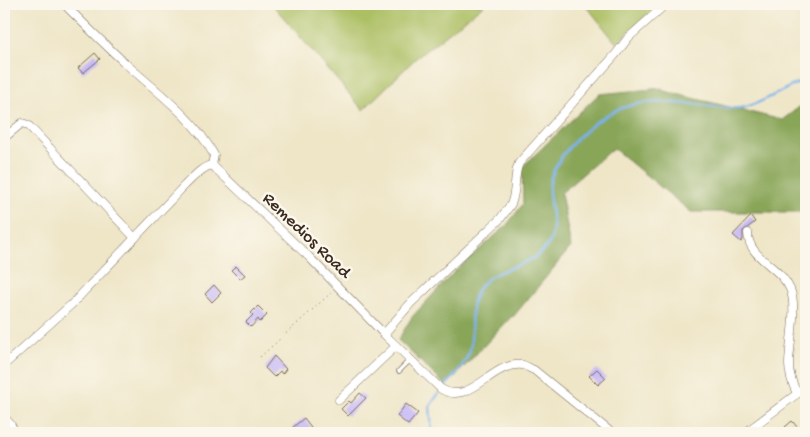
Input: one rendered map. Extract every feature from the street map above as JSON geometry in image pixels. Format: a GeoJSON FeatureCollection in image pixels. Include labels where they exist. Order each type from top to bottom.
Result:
{"type":"FeatureCollection","features":[{"type":"Feature","properties":{"kind":"street"},"geometry":{"type":"LineString","coordinates":[[4,365],[73,303],[185,185],[202,169],[212,166],[214,155],[200,134],[174,106],[124,62],[64,4]]}},
{"type":"Feature","properties":{"kind":"street"},"geometry":{"type":"LineString","coordinates":[[384,334],[411,303],[501,218],[511,204],[515,186],[515,171],[519,163],[628,38],[666,4]]}},
{"type":"Feature","properties":{"kind":"street"},"geometry":{"type":"LineString","coordinates":[[4,138],[22,123],[28,125],[136,238]]}},
{"type":"Feature","properties":{"kind":"street","name":"Remedios Road"},"geometry":{"type":"LineString","coordinates":[[212,166],[309,257],[441,389],[455,394],[464,392],[509,366],[524,365],[534,370],[612,433]]}},
{"type":"Feature","properties":{"kind":"street"},"geometry":{"type":"LineString","coordinates":[[748,233],[750,247],[786,280],[791,291],[793,302],[789,365],[790,376],[797,394]]}},
{"type":"Feature","properties":{"kind":"street"},"geometry":{"type":"LineString","coordinates":[[339,400],[396,346]]}},
{"type":"Feature","properties":{"kind":"street"},"geometry":{"type":"LineString","coordinates":[[745,433],[806,388]]}},
{"type":"Feature","properties":{"kind":"street"},"geometry":{"type":"LineString","coordinates":[[4,417],[11,425],[14,433]]}},
{"type":"Feature","properties":{"kind":"lane"},"geometry":{"type":"LineString","coordinates":[[399,371],[410,360]]}},
{"type":"Feature","properties":{"kind":"path"},"geometry":{"type":"LineString","coordinates":[[260,357],[337,287]]}},
{"type":"Feature","properties":{"kind":"green space"},"geometry":{"type":"Polygon","coordinates":[[[272,4],[485,4],[416,58],[363,110],[272,4]]]}},
{"type":"Feature","properties":{"kind":"green space"},"geometry":{"type":"Polygon","coordinates":[[[585,4],[660,4],[616,43],[585,4]]]}},
{"type":"Feature","properties":{"kind":"green space"},"geometry":{"type":"Polygon","coordinates":[[[663,88],[660,90],[782,120],[806,102],[806,212],[691,212],[613,148],[561,193],[571,247],[513,317],[446,386],[398,340],[412,317],[455,271],[506,226],[523,204],[522,167],[599,94],[663,88]]]}},
{"type":"Feature","properties":{"kind":"building"},"geometry":{"type":"Polygon","coordinates":[[[95,53],[100,59],[83,73],[78,68],[95,53]]]}},
{"type":"Feature","properties":{"kind":"building"},"geometry":{"type":"Polygon","coordinates":[[[751,216],[755,222],[743,231],[741,242],[733,235],[751,216]]]}},
{"type":"Feature","properties":{"kind":"building"},"geometry":{"type":"Polygon","coordinates":[[[236,266],[245,275],[240,279],[231,270],[236,266]]]}},
{"type":"Feature","properties":{"kind":"building"},"geometry":{"type":"Polygon","coordinates":[[[214,285],[221,293],[212,302],[205,294],[214,285]]]}},
{"type":"Feature","properties":{"kind":"building"},"geometry":{"type":"Polygon","coordinates":[[[258,306],[267,315],[260,322],[258,319],[251,327],[246,322],[258,306]]]}},
{"type":"Feature","properties":{"kind":"building"},"geometry":{"type":"Polygon","coordinates":[[[274,356],[286,369],[282,374],[280,371],[274,377],[265,368],[274,356]]]}},
{"type":"Feature","properties":{"kind":"building"},"geometry":{"type":"Polygon","coordinates":[[[597,369],[606,378],[598,385],[589,376],[597,369]]]}},
{"type":"Feature","properties":{"kind":"building"},"geometry":{"type":"Polygon","coordinates":[[[360,393],[366,398],[348,416],[341,409],[349,401],[351,403],[360,393]]]}},
{"type":"Feature","properties":{"kind":"building"},"geometry":{"type":"Polygon","coordinates":[[[406,404],[418,413],[408,425],[397,416],[406,404]]]}},
{"type":"Feature","properties":{"kind":"building"},"geometry":{"type":"Polygon","coordinates":[[[304,418],[314,431],[311,433],[297,433],[292,428],[304,418]]]}},
{"type":"Feature","properties":{"kind":"building"},"geometry":{"type":"Polygon","coordinates":[[[792,421],[800,430],[796,433],[790,433],[785,427],[792,421]]]}},
{"type":"Feature","properties":{"kind":"waterway"},"geometry":{"type":"LineString","coordinates":[[444,387],[455,376],[469,353],[473,300],[482,284],[498,273],[535,257],[549,243],[553,231],[549,197],[551,179],[563,155],[583,133],[595,123],[617,110],[640,103],[663,102],[740,108],[756,104],[806,80]]}},
{"type":"Feature","properties":{"kind":"waterway"},"geometry":{"type":"LineString","coordinates":[[432,433],[430,406],[439,393]]}}]}
